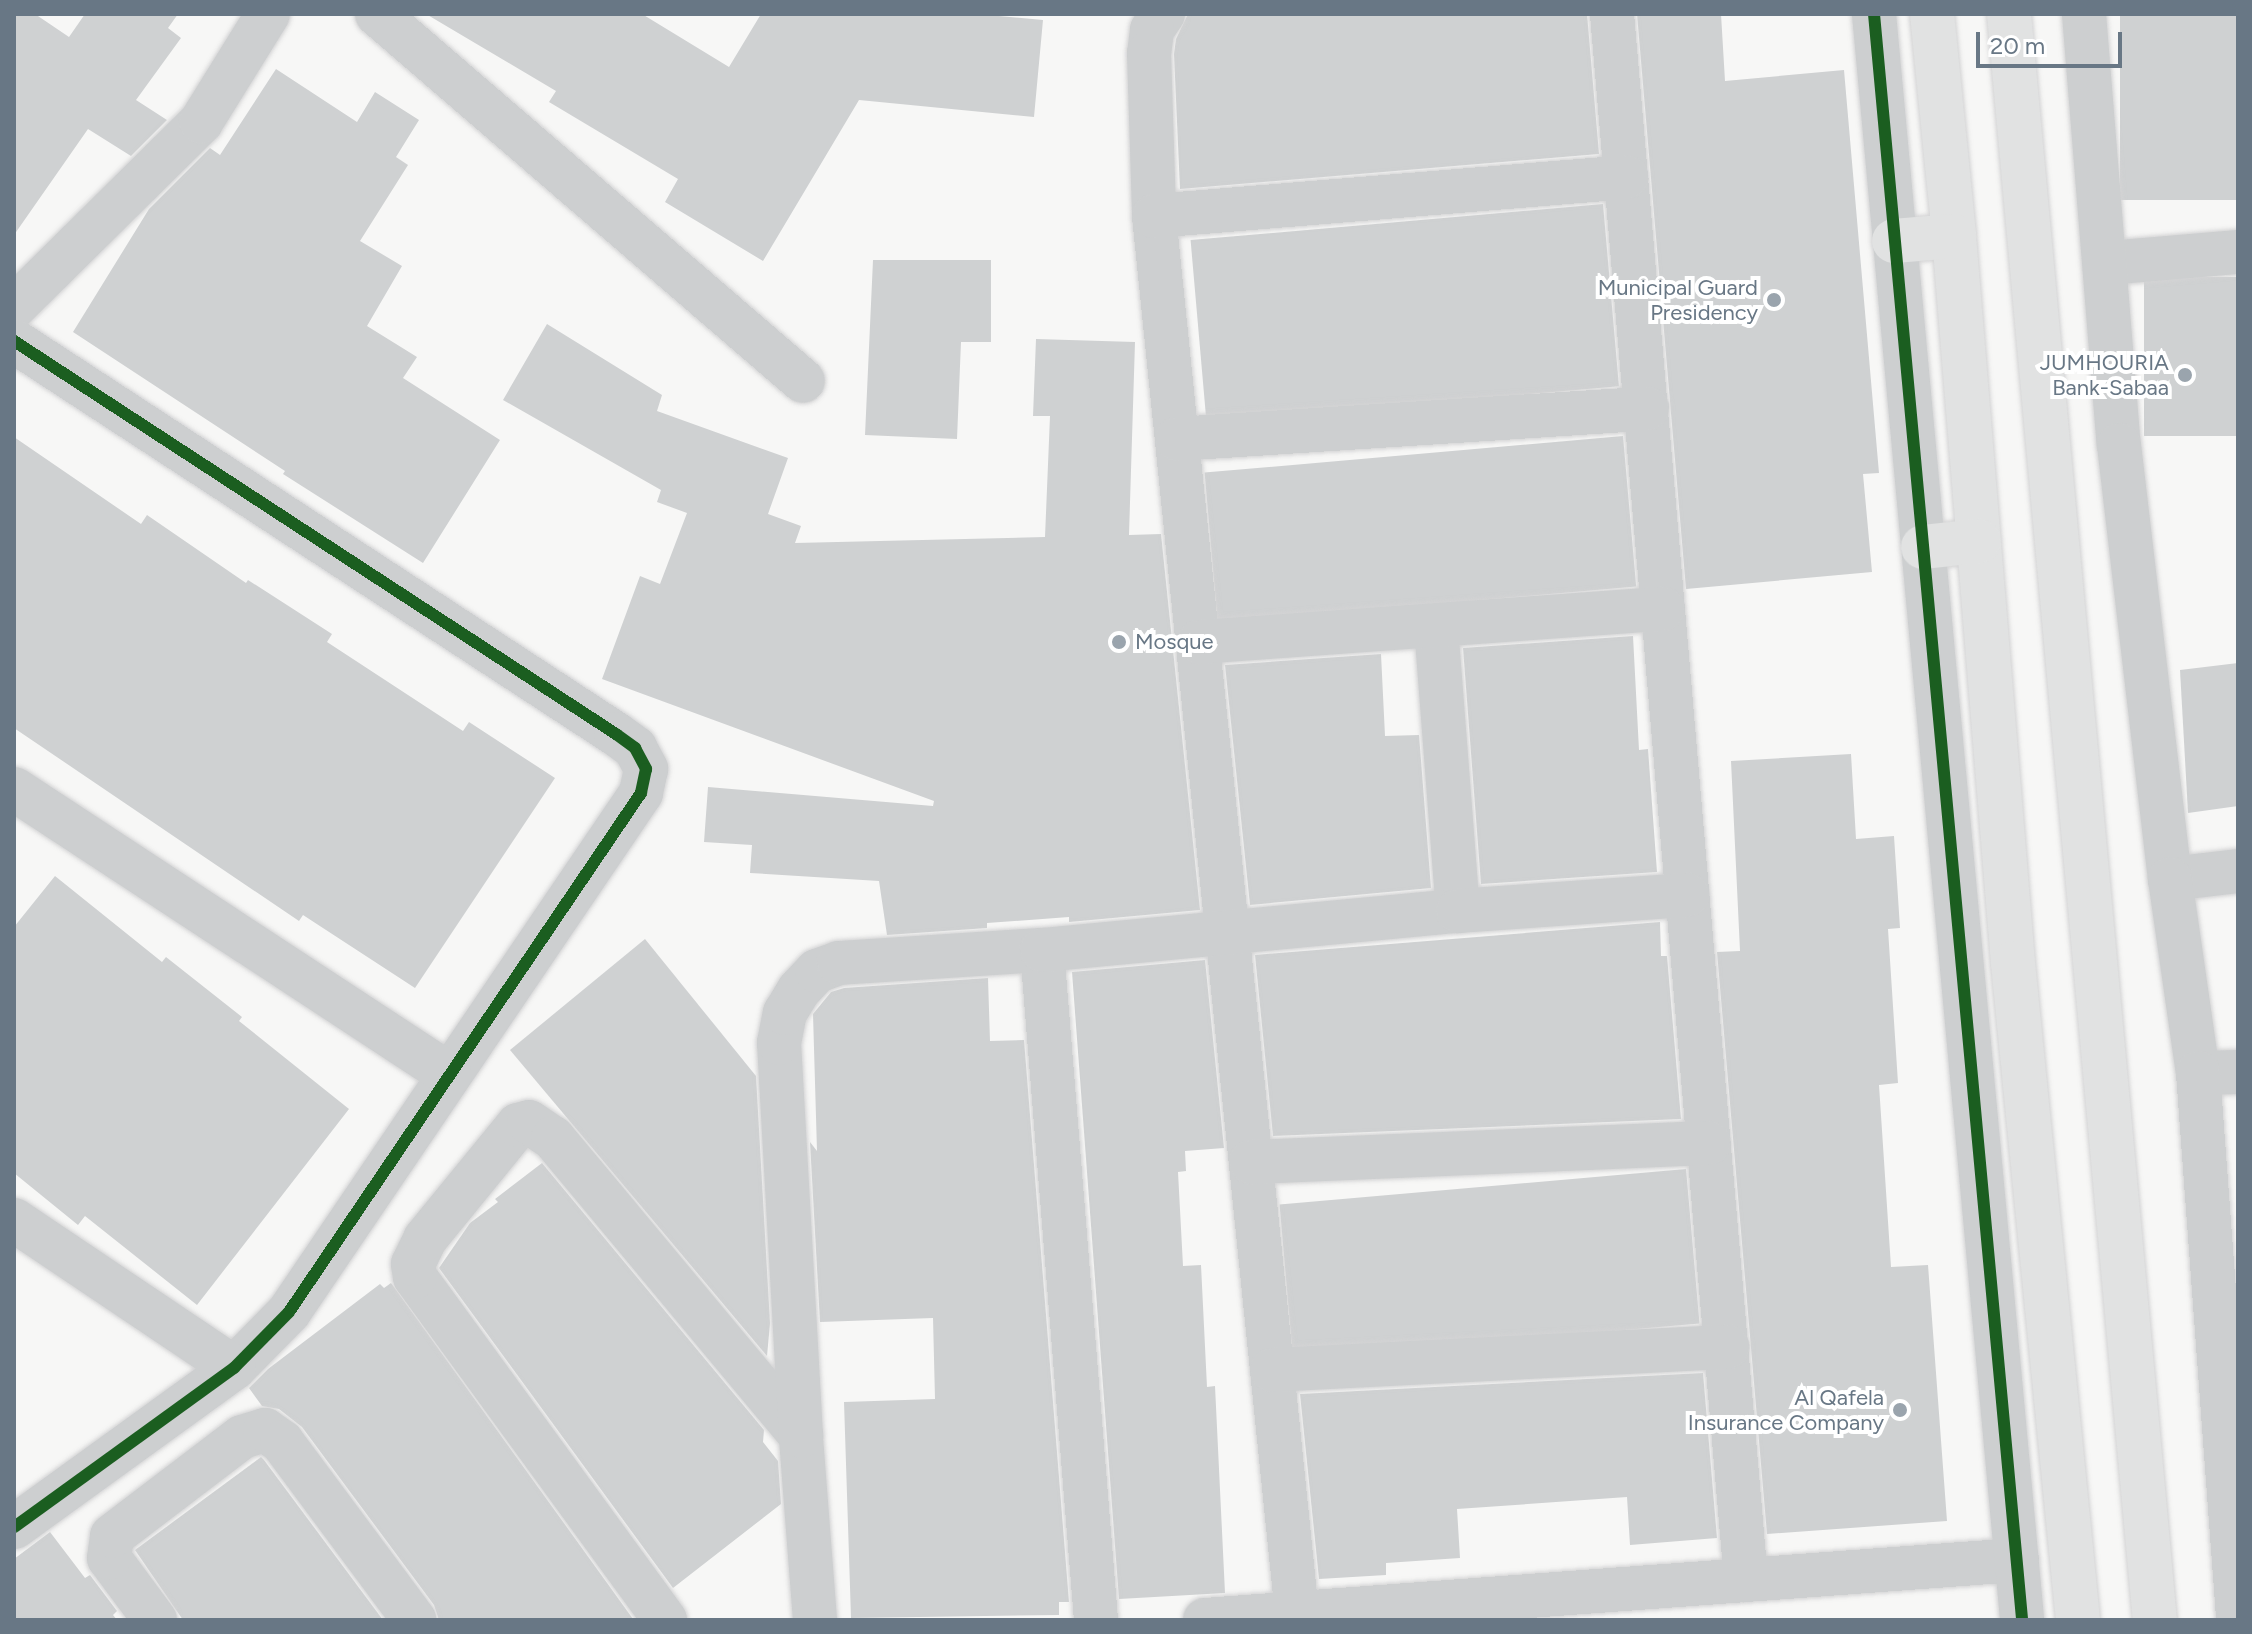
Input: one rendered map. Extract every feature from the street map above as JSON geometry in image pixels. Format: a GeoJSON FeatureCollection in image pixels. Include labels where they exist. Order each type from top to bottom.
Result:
{"type":"FeatureCollection","features":[{"type":"Feature","properties":{"kind":"highway"},"geometry":{"type":"LineString","coordinates":[[1932,14],[1954,236],[2013,963],[2078,1620]]}},
{"type":"Feature","properties":{"kind":"highway"},"geometry":{"type":"LineString","coordinates":[[2009,14],[2155,1620]]}},
{"type":"Feature","properties":{"kind":"highway"},"geometry":{"type":"LineString","coordinates":[[1894,241],[1954,236]]}},
{"type":"Feature","properties":{"kind":"highway"},"geometry":{"type":"LineString","coordinates":[[1923,547],[1979,541]]}},
{"type":"Feature","properties":{"kind":"street"},"geometry":{"type":"LineString","coordinates":[[14,307],[201,122],[268,14]]}},
{"type":"Feature","properties":{"kind":"street"},"geometry":{"type":"LineString","coordinates":[[377,14],[803,381]]}},
{"type":"Feature","properties":{"kind":"street"},"geometry":{"type":"LineString","coordinates":[[1163,14],[1152,30],[1149,53],[1154,216],[1297,1613]]}},
{"type":"Feature","properties":{"kind":"street"},"geometry":{"type":"LineString","coordinates":[[1612,14],[1746,1580]]}},
{"type":"Feature","properties":{"kind":"street"},"geometry":{"type":"LineString","coordinates":[[1874,14],[2022,1620]]}},
{"type":"Feature","properties":{"kind":"street"},"geometry":{"type":"LineString","coordinates":[[2084,14],[2107,263],[2119,445],[2170,879],[2218,1072],[2238,1617]]}},
{"type":"Feature","properties":{"kind":"street"},"geometry":{"type":"LineString","coordinates":[[1154,216],[1626,177]]}},
{"type":"Feature","properties":{"kind":"street"},"geometry":{"type":"LineString","coordinates":[[2107,263],[2238,252]]}},
{"type":"Feature","properties":{"kind":"street"},"geometry":{"type":"LineString","coordinates":[[14,341],[635,748],[646,769],[641,793],[289,1312],[234,1368],[14,1527]]}},
{"type":"Feature","properties":{"kind":"street"},"geometry":{"type":"LineString","coordinates":[[1177,439],[1647,409]]}},
{"type":"Feature","properties":{"kind":"street"},"geometry":{"type":"LineString","coordinates":[[1199,642],[1663,609]]}},
{"type":"Feature","properties":{"kind":"street"},"geometry":{"type":"LineString","coordinates":[[1436,626],[1458,911]]}},
{"type":"Feature","properties":{"kind":"street"},"geometry":{"type":"LineString","coordinates":[[14,789],[450,1075]]}},
{"type":"Feature","properties":{"kind":"street"},"geometry":{"type":"LineString","coordinates":[[2170,879],[2238,871]]}},
{"type":"Feature","properties":{"kind":"street"},"geometry":{"type":"LineString","coordinates":[[815,1620],[801,1436],[779,1043],[785,1013],[799,990],[817,971],[839,963],[1042,950],[1458,911],[1687,895]]}},
{"type":"Feature","properties":{"kind":"street"},"geometry":{"type":"LineString","coordinates":[[1042,950],[1096,1620]]}},
{"type":"Feature","properties":{"kind":"street"},"geometry":{"type":"LineString","coordinates":[[665,1620],[415,1277],[413,1264],[425,1239],[518,1125],[529,1122],[541,1126],[553,1138],[801,1436]]}},
{"type":"Feature","properties":{"kind":"street"},"geometry":{"type":"LineString","coordinates":[[1251,1162],[1709,1143]]}},
{"type":"Feature","properties":{"kind":"street"},"geometry":{"type":"LineString","coordinates":[[14,1220],[234,1368]]}},
{"type":"Feature","properties":{"kind":"street"},"geometry":{"type":"LineString","coordinates":[[1272,1370],[1727,1347]]}},
{"type":"Feature","properties":{"kind":"street"},"geometry":{"type":"LineString","coordinates":[[155,1620],[109,1558],[112,1536],[242,1437],[265,1430],[282,1442],[414,1620]]}},
{"type":"Feature","properties":{"kind":"street"},"geometry":{"type":"LineString","coordinates":[[1205,1620],[2017,1560]]}},
{"type":"Feature","properties":{"kind":"building"},"geometry":{"type":"Polygon","coordinates":[[[14,14],[35,14],[69,37],[85,14],[178,14],[168,28],[181,38],[136,100],[167,120],[131,156],[88,129],[14,235],[14,14]]]}},
{"type":"Feature","properties":{"kind":"building"},"geometry":{"type":"Polygon","coordinates":[[[426,14],[642,14],[729,67],[761,14],[977,14],[1043,20],[1034,117],[859,100],[763,261],[665,202],[678,179],[549,102],[556,91],[426,14]]]}},
{"type":"Feature","properties":{"kind":"building"},"geometry":{"type":"Polygon","coordinates":[[[1188,14],[1587,14],[1599,154],[1180,189],[1174,54],[1176,39],[1188,14]]]}},
{"type":"Feature","properties":{"kind":"building"},"geometry":{"type":"Polygon","coordinates":[[[1637,14],[1721,14],[1725,81],[1844,70],[1879,473],[1863,474],[1872,572],[1686,589],[1637,14]]]}},
{"type":"Feature","properties":{"kind":"building"},"geometry":{"type":"Polygon","coordinates":[[[2120,14],[2238,14],[2238,200],[2120,200],[2120,14]]]}},
{"type":"Feature","properties":{"kind":"building"},"geometry":{"type":"Polygon","coordinates":[[[276,69],[357,122],[375,92],[419,120],[396,157],[408,165],[360,241],[402,266],[367,326],[417,357],[403,378],[500,440],[423,563],[283,474],[285,471],[73,332],[149,209],[210,148],[220,155],[276,69]]]}},
{"type":"Feature","properties":{"kind":"building"},"geometry":{"type":"Polygon","coordinates":[[[1603,204],[1619,386],[1207,422],[1191,240],[1603,204]]]}},
{"type":"Feature","properties":{"kind":"building"},"geometry":{"type":"Polygon","coordinates":[[[873,260],[991,260],[991,342],[961,342],[957,439],[865,435],[873,260]]]}},
{"type":"Feature","properties":{"kind":"building"},"geometry":{"type":"Polygon","coordinates":[[[2144,277],[2238,277],[2238,436],[2144,436],[2144,277]]]}},
{"type":"Feature","properties":{"kind":"building"},"geometry":{"type":"Polygon","coordinates":[[[547,324],[662,395],[657,411],[788,458],[768,514],[801,526],[795,543],[1045,537],[1050,416],[1033,416],[1036,339],[1135,342],[1129,535],[1161,534],[1200,910],[1069,922],[1069,917],[987,923],[987,928],[887,935],[879,881],[750,873],[752,845],[704,842],[708,787],[933,806],[934,801],[602,679],[640,576],[660,584],[687,513],[657,502],[661,490],[503,400],[547,324]]]}},
{"type":"Feature","properties":{"kind":"building"},"geometry":{"type":"Polygon","coordinates":[[[1623,436],[1636,586],[1218,623],[1205,473],[1623,436]]]}},
{"type":"Feature","properties":{"kind":"building"},"geometry":{"type":"Polygon","coordinates":[[[14,437],[141,524],[147,515],[246,583],[248,580],[332,634],[327,642],[463,731],[469,722],[555,778],[415,988],[303,915],[299,921],[14,728],[14,437]]]}},
{"type":"Feature","properties":{"kind":"building"},"geometry":{"type":"Polygon","coordinates":[[[1633,636],[1639,750],[1648,749],[1657,872],[1481,884],[1463,648],[1633,636]]]}},
{"type":"Feature","properties":{"kind":"building"},"geometry":{"type":"Polygon","coordinates":[[[1381,654],[1385,736],[1419,735],[1431,888],[1250,905],[1225,665],[1381,654]]]}},
{"type":"Feature","properties":{"kind":"building"},"geometry":{"type":"Polygon","coordinates":[[[2238,663],[2238,806],[2188,813],[2180,670],[2238,663]]]}},
{"type":"Feature","properties":{"kind":"building"},"geometry":{"type":"Polygon","coordinates":[[[1851,754],[1856,839],[1894,836],[1900,928],[1888,929],[1898,1083],[1879,1085],[1891,1267],[1928,1265],[1947,1521],[1767,1534],[1717,952],[1740,951],[1731,761],[1851,754]]]}},
{"type":"Feature","properties":{"kind":"building"},"geometry":{"type":"Polygon","coordinates":[[[55,876],[162,962],[166,957],[242,1017],[239,1021],[349,1109],[197,1305],[85,1216],[78,1225],[14,1173],[14,927],[55,876]]]}},
{"type":"Feature","properties":{"kind":"building"},"geometry":{"type":"Polygon","coordinates":[[[1660,922],[1661,956],[1667,956],[1681,1119],[1273,1136],[1255,955],[1660,922]]]}},
{"type":"Feature","properties":{"kind":"building"},"geometry":{"type":"Polygon","coordinates":[[[645,939],[756,1076],[770,1323],[767,1356],[510,1050],[645,939]]]}},
{"type":"Feature","properties":{"kind":"building"},"geometry":{"type":"Polygon","coordinates":[[[1205,960],[1224,1148],[1185,1151],[1186,1171],[1178,1172],[1183,1266],[1201,1265],[1207,1387],[1215,1386],[1225,1593],[1119,1599],[1072,972],[1205,960]]]}},
{"type":"Feature","properties":{"kind":"building"},"geometry":{"type":"Polygon","coordinates":[[[988,978],[990,1041],[1024,1040],[1069,1602],[1059,1602],[1059,1615],[851,1618],[844,1402],[935,1399],[933,1318],[820,1322],[810,1142],[817,1151],[813,1014],[831,992],[844,988],[988,978]]]}},
{"type":"Feature","properties":{"kind":"building"},"geometry":{"type":"Polygon","coordinates":[[[542,1163],[764,1430],[763,1442],[778,1461],[781,1504],[673,1588],[439,1268],[470,1223],[498,1202],[495,1199],[542,1163]]]}},
{"type":"Feature","properties":{"kind":"building"},"geometry":{"type":"Polygon","coordinates":[[[1686,1169],[1700,1323],[1293,1359],[1280,1205],[1686,1169]]]}},
{"type":"Feature","properties":{"kind":"building"},"geometry":{"type":"Polygon","coordinates":[[[391,1283],[633,1619],[439,1620],[434,1605],[302,1427],[279,1409],[262,1406],[249,1388],[268,1369],[380,1284],[384,1288],[391,1283]]]}},
{"type":"Feature","properties":{"kind":"building"},"geometry":{"type":"Polygon","coordinates":[[[1703,1373],[1717,1538],[1630,1545],[1627,1497],[1457,1509],[1460,1558],[1386,1563],[1386,1575],[1319,1579],[1300,1394],[1703,1373]]]}},
{"type":"Feature","properties":{"kind":"building"},"geometry":{"type":"Polygon","coordinates":[[[261,1457],[383,1620],[183,1620],[135,1550],[261,1457]]]}},
{"type":"Feature","properties":{"kind":"building"},"geometry":{"type":"Polygon","coordinates":[[[50,1532],[85,1578],[90,1575],[117,1611],[113,1615],[117,1620],[14,1620],[14,1559],[50,1532]]]}},
{"type":"Feature","properties":{"kind":"cycle path"},"geometry":{"type":"LineString","coordinates":[[1874,14],[2022,1620]]}},
{"type":"Feature","properties":{"kind":"cycle path"},"geometry":{"type":"LineString","coordinates":[[14,341],[616,734],[635,748],[646,769],[641,793],[289,1312],[234,1368],[14,1527]]}},
{"type":"Feature","properties":{"kind":"place","name":"Municipal Guard Presidency"},"geometry":{"type":"Point","coordinates":[1774,300]}},
{"type":"Feature","properties":{"kind":"place","name":"JUMHOURIA Bank-Sabaa"},"geometry":{"type":"Point","coordinates":[2185,375]}},
{"type":"Feature","properties":{"kind":"place","name":"Mosque"},"geometry":{"type":"Point","coordinates":[1119,642]}},
{"type":"Feature","properties":{"kind":"place","name":"Al Qafela Insurance Company"},"geometry":{"type":"Point","coordinates":[1900,1410]}}]}
